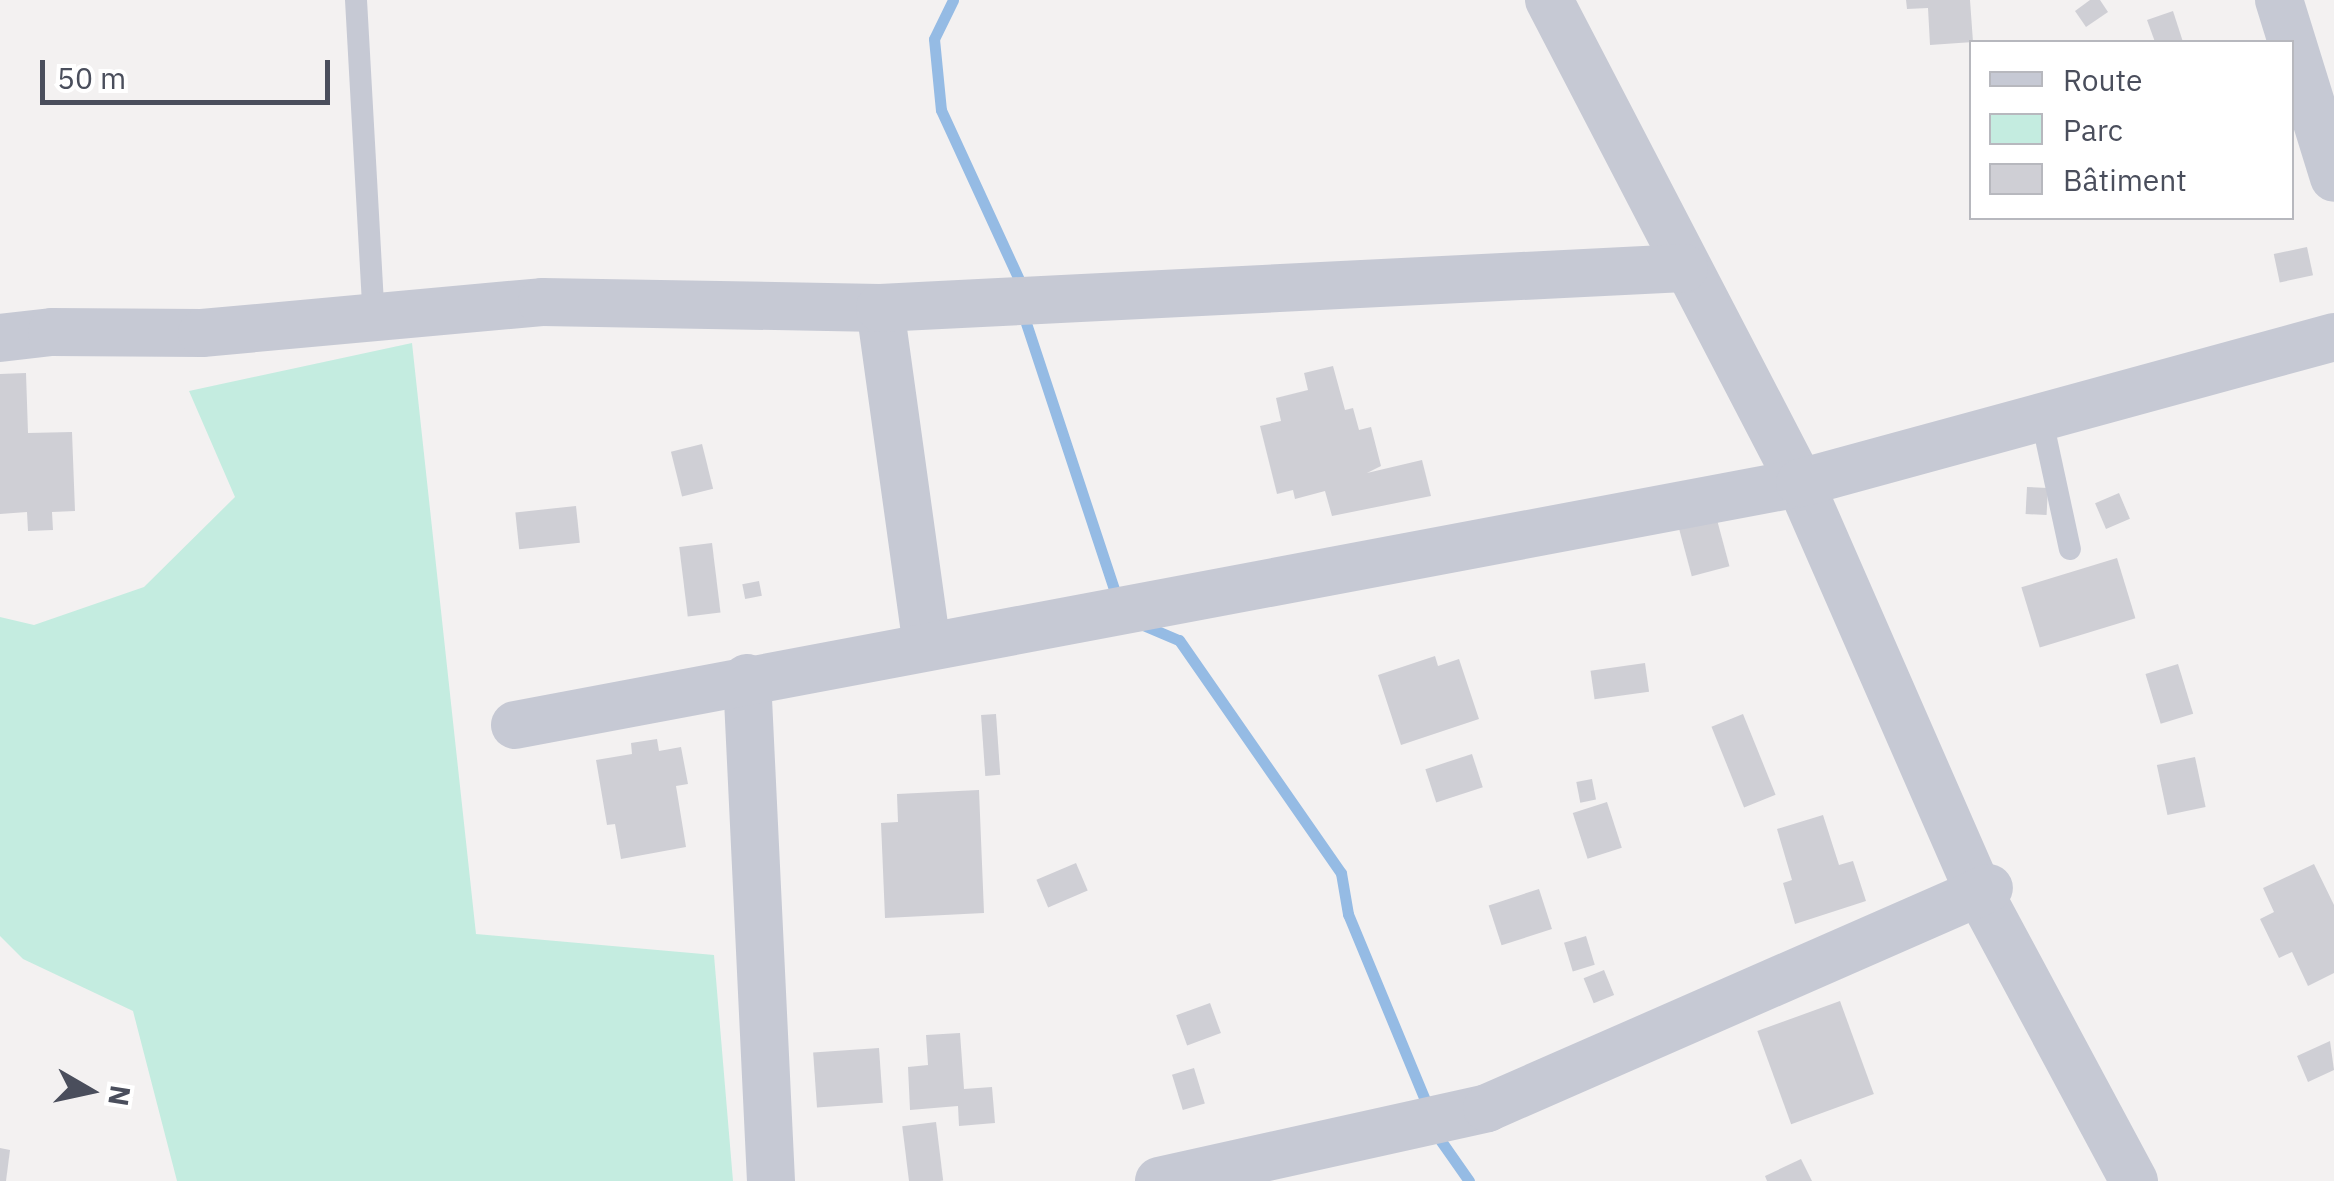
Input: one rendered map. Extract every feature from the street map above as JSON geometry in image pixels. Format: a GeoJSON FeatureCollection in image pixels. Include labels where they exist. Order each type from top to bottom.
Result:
{"type":"FeatureCollection","features":[{"type":"Feature","properties":{"kind":"street"},"geometry":{"type":"LineString","coordinates":[[1549,0],[1684,268],[1800,483],[1984,890],[2134,1181]]}},
{"type":"Feature","properties":{"kind":"street"},"geometry":{"type":"LineString","coordinates":[[2279,0],[2291,40]]}},
{"type":"Feature","properties":{"kind":"street"},"geometry":{"type":"LineString","coordinates":[[2294,49],[2334,178]]}},
{"type":"Feature","properties":{"kind":"street"},"geometry":{"type":"LineString","coordinates":[[0,338],[52,332],[202,333],[542,302],[880,308],[1684,268]]}},
{"type":"Feature","properties":{"kind":"street"},"geometry":{"type":"LineString","coordinates":[[880,308],[927,644]]}},
{"type":"Feature","properties":{"kind":"street"},"geometry":{"type":"LineString","coordinates":[[515,725],[927,644],[1800,483],[2042,420],[2334,337]]}},
{"type":"Feature","properties":{"kind":"street"},"geometry":{"type":"LineString","coordinates":[[747,678],[772,1181]]}},
{"type":"Feature","properties":{"kind":"street"},"geometry":{"type":"LineString","coordinates":[[1158,1181],[1486,1108],[1984,890]]}},
{"type":"Feature","properties":{"kind":"lane"},"geometry":{"type":"LineString","coordinates":[[356,0],[374,319]]}},
{"type":"Feature","properties":{"kind":"lane"},"geometry":{"type":"LineString","coordinates":[[2042,420],[2070,549]]}},
{"type":"Feature","properties":{"kind":"green space"},"geometry":{"type":"Polygon","coordinates":[[[412,343],[476,934],[714,955],[733,1181],[177,1181],[133,1011],[23,959],[0,936],[0,617],[34,625],[144,587],[235,497],[189,391],[412,343]]]}},
{"type":"Feature","properties":{"kind":"building"},"geometry":{"type":"Polygon","coordinates":[[[1906,0],[1970,0],[1973,40],[1930,45],[1928,8],[1907,9],[1906,0]]]}},
{"type":"Feature","properties":{"kind":"building"},"geometry":{"type":"Polygon","coordinates":[[[2090,0],[2100,0],[2108,12],[2086,27],[2075,11],[2090,0]]]}},
{"type":"Feature","properties":{"kind":"building"},"geometry":{"type":"Polygon","coordinates":[[[2173,11],[2182,40],[2154,40],[2147,20],[2173,11]]]}},
{"type":"Feature","properties":{"kind":"building"},"geometry":{"type":"Polygon","coordinates":[[[2307,247],[2313,275],[2280,282],[2274,254],[2307,247]]]}},
{"type":"Feature","properties":{"kind":"building"},"geometry":{"type":"Polygon","coordinates":[[[1333,366],[1345,410],[1353,408],[1359,430],[1371,427],[1381,466],[1367,473],[1422,460],[1431,496],[1332,516],[1325,491],[1295,499],[1293,490],[1277,494],[1260,426],[1281,421],[1276,398],[1308,390],[1304,373],[1333,366]]]}},
{"type":"Feature","properties":{"kind":"building"},"geometry":{"type":"Polygon","coordinates":[[[26,373],[28,433],[72,432],[75,511],[52,512],[53,530],[28,531],[27,512],[0,514],[0,374],[26,373]]]}},
{"type":"Feature","properties":{"kind":"building"},"geometry":{"type":"Polygon","coordinates":[[[702,444],[713,489],[682,496],[671,452],[702,444]]]}},
{"type":"Feature","properties":{"kind":"building"},"geometry":{"type":"Polygon","coordinates":[[[2027,487],[2048,488],[2047,515],[2026,514],[2027,487]]]}},
{"type":"Feature","properties":{"kind":"building"},"geometry":{"type":"Polygon","coordinates":[[[2119,493],[2130,519],[2106,529],[2095,503],[2119,493]]]}},
{"type":"Feature","properties":{"kind":"building"},"geometry":{"type":"Polygon","coordinates":[[[576,506],[580,543],[519,549],[515,512],[576,506]]]}},
{"type":"Feature","properties":{"kind":"building"},"geometry":{"type":"Polygon","coordinates":[[[1716,516],[1729,566],[1692,576],[1678,526],[1716,516]]]}},
{"type":"Feature","properties":{"kind":"building"},"geometry":{"type":"Polygon","coordinates":[[[712,543],[721,612],[688,616],[679,547],[712,543]]]}},
{"type":"Feature","properties":{"kind":"building"},"geometry":{"type":"Polygon","coordinates":[[[2117,558],[2135,618],[2040,647],[2021,587],[2117,558]]]}},
{"type":"Feature","properties":{"kind":"building"},"geometry":{"type":"Polygon","coordinates":[[[759,581],[762,596],[745,599],[742,584],[759,581]]]}},
{"type":"Feature","properties":{"kind":"building"},"geometry":{"type":"Polygon","coordinates":[[[1435,656],[1438,666],[1459,659],[1479,719],[1401,745],[1378,675],[1435,656]]]}},
{"type":"Feature","properties":{"kind":"building"},"geometry":{"type":"Polygon","coordinates":[[[1645,663],[1649,692],[1595,699],[1591,671],[1645,663]]]}},
{"type":"Feature","properties":{"kind":"building"},"geometry":{"type":"Polygon","coordinates":[[[2178,664],[2193,714],[2161,724],[2145,674],[2178,664]]]}},
{"type":"Feature","properties":{"kind":"building"},"geometry":{"type":"Polygon","coordinates":[[[996,714],[1000,775],[985,776],[981,715],[996,714]]]}},
{"type":"Feature","properties":{"kind":"building"},"geometry":{"type":"Polygon","coordinates":[[[1743,714],[1776,795],[1744,807],[1711,727],[1743,714]]]}},
{"type":"Feature","properties":{"kind":"building"},"geometry":{"type":"Polygon","coordinates":[[[657,739],[659,751],[681,747],[688,784],[676,786],[686,847],[621,859],[615,824],[607,825],[596,760],[632,754],[631,743],[657,739]]]}},
{"type":"Feature","properties":{"kind":"building"},"geometry":{"type":"Polygon","coordinates":[[[1472,754],[1483,787],[1436,802],[1425,769],[1472,754]]]}},
{"type":"Feature","properties":{"kind":"building"},"geometry":{"type":"Polygon","coordinates":[[[2195,757],[2206,807],[2167,815],[2157,765],[2195,757]]]}},
{"type":"Feature","properties":{"kind":"building"},"geometry":{"type":"Polygon","coordinates":[[[1592,779],[1596,800],[1580,803],[1576,782],[1592,779]]]}},
{"type":"Feature","properties":{"kind":"building"},"geometry":{"type":"Polygon","coordinates":[[[979,790],[984,913],[885,918],[881,823],[898,822],[897,794],[979,790]]]}},
{"type":"Feature","properties":{"kind":"building"},"geometry":{"type":"Polygon","coordinates":[[[1607,802],[1622,848],[1588,859],[1573,813],[1607,802]]]}},
{"type":"Feature","properties":{"kind":"building"},"geometry":{"type":"Polygon","coordinates":[[[1823,815],[1839,865],[1853,861],[1866,901],[1795,924],[1783,883],[1792,880],[1777,829],[1823,815]]]}},
{"type":"Feature","properties":{"kind":"building"},"geometry":{"type":"Polygon","coordinates":[[[1076,863],[1088,891],[1048,907],[1036,880],[1076,863]]]}},
{"type":"Feature","properties":{"kind":"building"},"geometry":{"type":"Polygon","coordinates":[[[2314,864],[2334,905],[2334,973],[2308,986],[2292,952],[2279,958],[2260,919],[2274,912],[2263,888],[2314,864]]]}},
{"type":"Feature","properties":{"kind":"building"},"geometry":{"type":"Polygon","coordinates":[[[1539,889],[1552,929],[1502,945],[1489,905],[1539,889]]]}},
{"type":"Feature","properties":{"kind":"building"},"geometry":{"type":"Polygon","coordinates":[[[1586,936],[1595,965],[1573,971],[1564,943],[1586,936]]]}},
{"type":"Feature","properties":{"kind":"building"},"geometry":{"type":"Polygon","coordinates":[[[1604,970],[1614,995],[1594,1003],[1584,978],[1604,970]]]}},
{"type":"Feature","properties":{"kind":"building"},"geometry":{"type":"Polygon","coordinates":[[[1840,1001],[1874,1094],[1791,1124],[1757,1031],[1840,1001]]]}},
{"type":"Feature","properties":{"kind":"building"},"geometry":{"type":"Polygon","coordinates":[[[1210,1003],[1221,1033],[1187,1045],[1176,1015],[1210,1003]]]}},
{"type":"Feature","properties":{"kind":"building"},"geometry":{"type":"Polygon","coordinates":[[[960,1033],[964,1089],[992,1087],[995,1123],[959,1126],[958,1106],[910,1110],[908,1067],[928,1065],[926,1035],[960,1033]]]}},
{"type":"Feature","properties":{"kind":"building"},"geometry":{"type":"Polygon","coordinates":[[[2330,1041],[2334,1070],[2308,1082],[2297,1056],[2330,1041]]]}},
{"type":"Feature","properties":{"kind":"building"},"geometry":{"type":"Polygon","coordinates":[[[879,1048],[883,1103],[817,1107],[813,1053],[879,1048]]]}},
{"type":"Feature","properties":{"kind":"building"},"geometry":{"type":"Polygon","coordinates":[[[1194,1068],[1205,1103],[1183,1110],[1172,1075],[1194,1068]]]}},
{"type":"Feature","properties":{"kind":"building"},"geometry":{"type":"Polygon","coordinates":[[[936,1122],[943,1181],[909,1181],[902,1126],[936,1122]]]}},
{"type":"Feature","properties":{"kind":"building"},"geometry":{"type":"Polygon","coordinates":[[[0,1148],[10,1150],[6,1181],[0,1181],[0,1148]]]}},
{"type":"Feature","properties":{"kind":"building"},"geometry":{"type":"Polygon","coordinates":[[[1801,1159],[1812,1181],[1767,1181],[1765,1176],[1801,1159]]]}},
{"type":"Feature","properties":{"kind":"waterway"},"geometry":{"type":"LineString","coordinates":[[953,0],[934,39],[941,110],[1022,286]]}},
{"type":"Feature","properties":{"kind":"waterway"},"geometry":{"type":"LineString","coordinates":[[1024,317],[1115,592]]}},
{"type":"Feature","properties":{"kind":"waterway"},"geometry":{"type":"LineString","coordinates":[[1143,625],[1179,640],[1341,873],[1348,914],[1429,1110]]}},
{"type":"Feature","properties":{"kind":"waterway"},"geometry":{"type":"LineString","coordinates":[[1434,1131],[1469,1181]]}}]}
